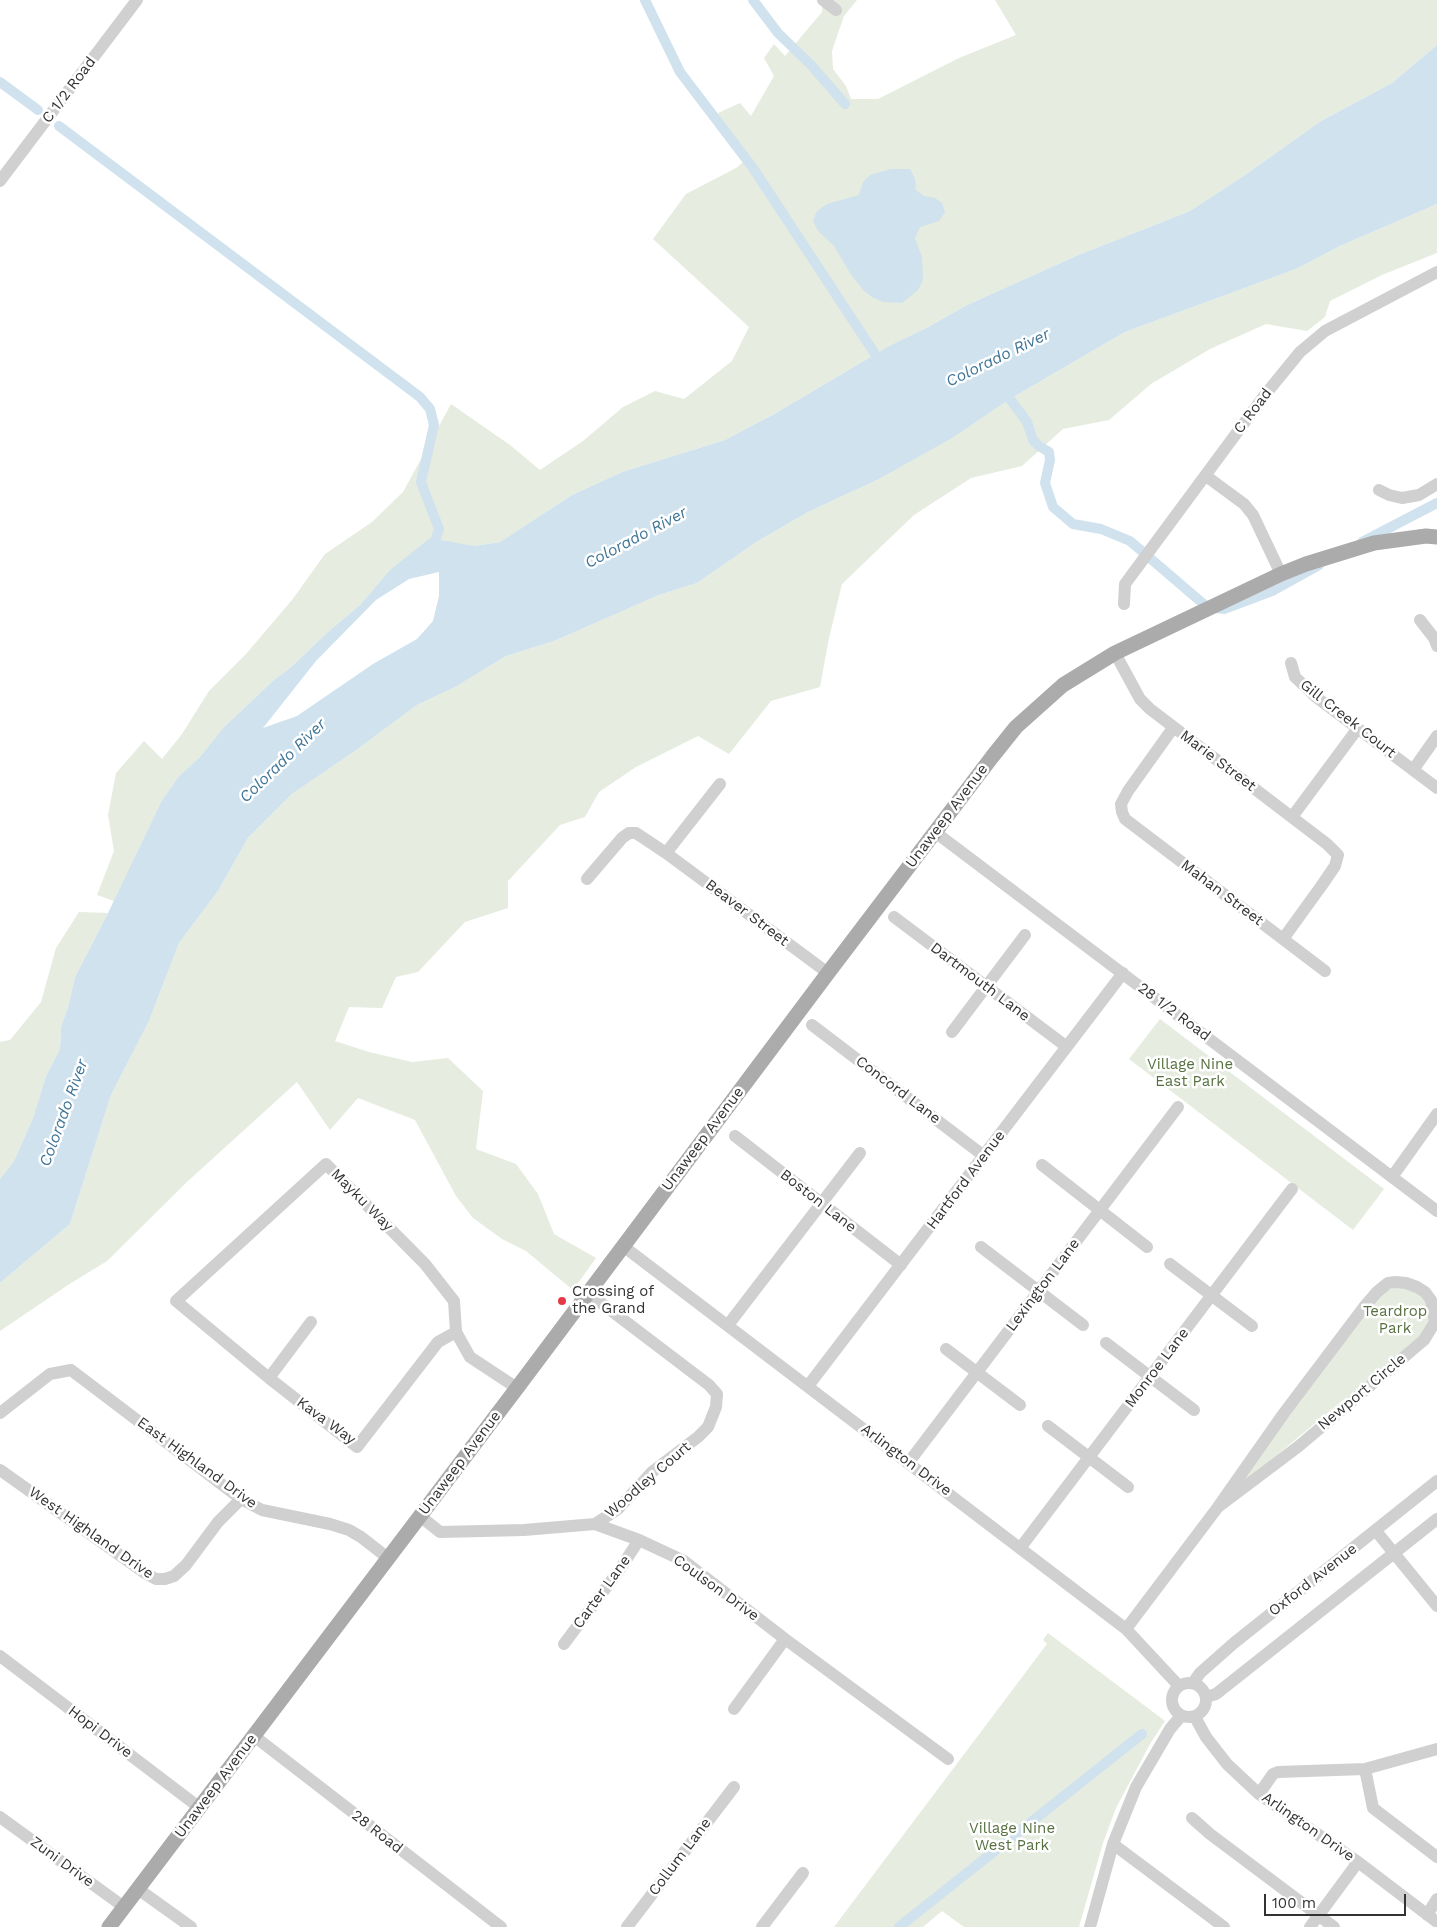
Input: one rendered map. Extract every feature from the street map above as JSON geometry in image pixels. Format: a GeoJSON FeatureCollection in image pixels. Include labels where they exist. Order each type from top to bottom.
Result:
{"type":"FeatureCollection","features":[{"type":"Feature","properties":{"kind":"main road","name":"Unaweep Avenue"},"geometry":{"type":"LineString","coordinates":[[109,1927],[1016,727],[1063,685],[1115,653],[1281,574],[1306,564],[1374,543],[1426,536],[1437,537]]}},
{"type":"Feature","properties":{"kind":"street","name":"C 1/2 Road"},"geometry":{"type":"LineString","coordinates":[[0,181],[137,0]]}},
{"type":"Feature","properties":{"kind":"street"},"geometry":{"type":"LineString","coordinates":[[823,0],[836,10]]}},
{"type":"Feature","properties":{"kind":"street","name":"C Road"},"geometry":{"type":"LineString","coordinates":[[1124,604],[1125,584],[1264,396],[1300,352],[1325,331],[1437,272]]}},
{"type":"Feature","properties":{"kind":"street"},"geometry":{"type":"LineString","coordinates":[[1206,476],[1244,504],[1253,515],[1281,574]]}},
{"type":"Feature","properties":{"kind":"street"},"geometry":{"type":"LineString","coordinates":[[1379,490],[1402,498],[1419,495],[1437,484]]}},
{"type":"Feature","properties":{"kind":"street"},"geometry":{"type":"LineString","coordinates":[[1420,620],[1434,638],[1437,646]]}},
{"type":"Feature","properties":{"kind":"street","name":"Marie Street"},"geometry":{"type":"LineString","coordinates":[[1115,653],[1140,699],[1150,709],[1328,844],[1338,854],[1335,866],[1283,939]]}},
{"type":"Feature","properties":{"kind":"street","name":"Gill Creek Court"},"geometry":{"type":"LineString","coordinates":[[1291,663],[1295,678],[1316,697],[1437,788]]}},
{"type":"Feature","properties":{"kind":"street","name":"Mahan Street"},"geometry":{"type":"LineString","coordinates":[[1174,728],[1128,791],[1122,804],[1122,812],[1125,819],[1325,971]]}},
{"type":"Feature","properties":{"kind":"street"},"geometry":{"type":"LineString","coordinates":[[1292,817],[1358,728]]}},
{"type":"Feature","properties":{"kind":"street"},"geometry":{"type":"LineString","coordinates":[[1412,770],[1437,736]]}},
{"type":"Feature","properties":{"kind":"street"},"geometry":{"type":"LineString","coordinates":[[666,853],[720,784]]}},
{"type":"Feature","properties":{"kind":"street","name":"28 1/2 Road"},"geometry":{"type":"LineString","coordinates":[[935,832],[1437,1211]]}},
{"type":"Feature","properties":{"kind":"street","name":"Beaver Street"},"geometry":{"type":"LineString","coordinates":[[587,880],[622,838],[628,833],[636,833],[666,853],[828,974]]}},
{"type":"Feature","properties":{"kind":"street","name":"Dartmouth Lane"},"geometry":{"type":"LineString","coordinates":[[894,916],[1067,1047]]}},
{"type":"Feature","properties":{"kind":"street"},"geometry":{"type":"LineString","coordinates":[[952,1032],[1025,936]]}},
{"type":"Feature","properties":{"kind":"street","name":"Hartford Avenue"},"geometry":{"type":"LineString","coordinates":[[808,1386],[1123,974]]}},
{"type":"Feature","properties":{"kind":"street","name":"Concord Lane"},"geometry":{"type":"LineString","coordinates":[[812,1025],[984,1156]]}},
{"type":"Feature","properties":{"kind":"street","name":"Lexington Lane"},"geometry":{"type":"LineString","coordinates":[[909,1462],[1178,1107]]}},
{"type":"Feature","properties":{"kind":"street"},"geometry":{"type":"LineString","coordinates":[[1392,1177],[1437,1114]]}},
{"type":"Feature","properties":{"kind":"street","name":"Boston Lane"},"geometry":{"type":"LineString","coordinates":[[735,1136],[901,1265]]}},
{"type":"Feature","properties":{"kind":"street"},"geometry":{"type":"LineString","coordinates":[[728,1326],[860,1153]]}},
{"type":"Feature","properties":{"kind":"street","name":"Mayku Way"},"geometry":{"type":"LineString","coordinates":[[176,1301],[326,1164],[425,1264],[454,1301],[456,1332],[470,1357],[517,1388]]}},
{"type":"Feature","properties":{"kind":"street"},"geometry":{"type":"LineString","coordinates":[[1042,1165],[1147,1247]]}},
{"type":"Feature","properties":{"kind":"street","name":"Monroe Lane"},"geometry":{"type":"LineString","coordinates":[[1021,1547],[1292,1189]]}},
{"type":"Feature","properties":{"kind":"street","name":"Arlington Drive"},"geometry":{"type":"LineString","coordinates":[[623,1246],[1021,1547],[1126,1629],[1179,1686]]}},
{"type":"Feature","properties":{"kind":"street"},"geometry":{"type":"LineString","coordinates":[[981,1247],[1083,1325]]}},
{"type":"Feature","properties":{"kind":"street"},"geometry":{"type":"LineString","coordinates":[[1170,1264],[1252,1326]]}},
{"type":"Feature","properties":{"kind":"street","name":"Newport Circle"},"geometry":{"type":"LineString","coordinates":[[1126,1629],[1218,1507],[1284,1413],[1377,1292],[1388,1283],[1396,1282],[1412,1285],[1425,1292],[1431,1300],[1435,1322],[1424,1340],[1299,1446],[1218,1507]]}},
{"type":"Feature","properties":{"kind":"street","name":"Woodley Court"},"geometry":{"type":"LineString","coordinates":[[588,1294],[709,1385],[717,1394],[716,1408],[708,1427],[698,1437],[652,1472],[618,1509],[595,1524]]}},
{"type":"Feature","properties":{"kind":"street","name":"Kava Way"},"geometry":{"type":"LineString","coordinates":[[176,1301],[269,1378],[357,1447],[438,1342],[456,1332]]}},
{"type":"Feature","properties":{"kind":"street"},"geometry":{"type":"LineString","coordinates":[[269,1378],[311,1322]]}},
{"type":"Feature","properties":{"kind":"street"},"geometry":{"type":"LineString","coordinates":[[1106,1342],[1194,1410]]}},
{"type":"Feature","properties":{"kind":"street"},"geometry":{"type":"LineString","coordinates":[[946,1349],[1020,1405]]}},
{"type":"Feature","properties":{"kind":"street","name":"East Highland Drive"},"geometry":{"type":"LineString","coordinates":[[0,1413],[50,1374],[71,1370],[241,1499],[262,1510],[330,1524],[349,1530],[388,1558]]}},
{"type":"Feature","properties":{"kind":"street"},"geometry":{"type":"LineString","coordinates":[[1048,1426],[1128,1487]]}},
{"type":"Feature","properties":{"kind":"street","name":"West Highland Drive"},"geometry":{"type":"LineString","coordinates":[[0,1470],[156,1579],[166,1579],[174,1576],[186,1565],[218,1522],[241,1499]]}},
{"type":"Feature","properties":{"kind":"street","name":"Oxford Avenue"},"geometry":{"type":"LineString","coordinates":[[1193,1683],[1200,1673],[1234,1642],[1437,1481]]}},
{"type":"Feature","properties":{"kind":"street","name":"Coulson Drive"},"geometry":{"type":"LineString","coordinates":[[420,1516],[440,1532],[524,1530],[595,1524],[639,1540],[684,1562],[948,1759]]}},
{"type":"Feature","properties":{"kind":"street","name":"Oxford Avenue"},"geometry":{"type":"LineString","coordinates":[[1206,1697],[1216,1694],[1437,1519]]}},
{"type":"Feature","properties":{"kind":"street"},"geometry":{"type":"LineString","coordinates":[[1376,1531],[1433,1592],[1437,1606]]}},
{"type":"Feature","properties":{"kind":"street","name":"Carter Lane"},"geometry":{"type":"LineString","coordinates":[[564,1644],[594,1605],[639,1540]]}},
{"type":"Feature","properties":{"kind":"street"},"geometry":{"type":"LineString","coordinates":[[734,1709],[785,1639]]}},
{"type":"Feature","properties":{"kind":"street","name":"Hopi Drive"},"geometry":{"type":"LineString","coordinates":[[0,1656],[200,1808]]}},
{"type":"Feature","properties":{"kind":"street"},"geometry":{"type":"LineString","coordinates":[[1193,1683],[1202,1688],[1206,1697],[1205,1706],[1200,1714],[1195,1717],[1181,1716],[1174,1709],[1172,1699],[1175,1690],[1183,1684],[1193,1683]]}},
{"type":"Feature","properties":{"kind":"street"},"geometry":{"type":"LineString","coordinates":[[1090,1927],[1113,1844],[1136,1787],[1170,1729],[1181,1716]]}},
{"type":"Feature","properties":{"kind":"street","name":"Arlington Drive"},"geometry":{"type":"LineString","coordinates":[[1195,1717],[1206,1737],[1227,1764],[1260,1794],[1358,1862],[1432,1919]]}},
{"type":"Feature","properties":{"kind":"street","name":"28 Road"},"geometry":{"type":"LineString","coordinates":[[254,1736],[501,1927]]}},
{"type":"Feature","properties":{"kind":"street"},"geometry":{"type":"LineString","coordinates":[[1260,1794],[1273,1774],[1278,1772],[1366,1770],[1437,1748]]}},
{"type":"Feature","properties":{"kind":"street"},"geometry":{"type":"LineString","coordinates":[[1366,1770],[1373,1808],[1437,1857]]}},
{"type":"Feature","properties":{"kind":"street","name":"Collum Lane"},"geometry":{"type":"LineString","coordinates":[[627,1927],[734,1787]]}},
{"type":"Feature","properties":{"kind":"street","name":"Zuni Drive"},"geometry":{"type":"LineString","coordinates":[[0,1817],[124,1907]]}},
{"type":"Feature","properties":{"kind":"street"},"geometry":{"type":"LineString","coordinates":[[1192,1818],[1210,1834],[1334,1927]]}},
{"type":"Feature","properties":{"kind":"street"},"geometry":{"type":"LineString","coordinates":[[1113,1844],[1224,1927]]}},
{"type":"Feature","properties":{"kind":"street"},"geometry":{"type":"LineString","coordinates":[[1310,1927],[1358,1862]]}},
{"type":"Feature","properties":{"kind":"street"},"geometry":{"type":"LineString","coordinates":[[762,1927],[803,1873]]}},
{"type":"Feature","properties":{"kind":"street"},"geometry":{"type":"LineString","coordinates":[[138,1889],[192,1927]]}},
{"type":"Feature","properties":{"kind":"street"},"geometry":{"type":"LineString","coordinates":[[1432,1919],[1437,1898]]}},
{"type":"Feature","properties":{"kind":"green space"},"geometry":{"type":"Polygon","coordinates":[[[822,0],[857,0],[844,16],[832,51],[833,69],[846,86],[851,99],[878,99],[959,58],[1016,35],[995,0],[1437,0],[1437,45],[1392,83],[1321,121],[1190,211],[1076,256],[965,306],[889,346],[776,413],[725,440],[622,472],[572,495],[500,542],[474,546],[389,571],[360,605],[274,680],[224,727],[199,758],[179,776],[162,800],[114,901],[97,895],[114,851],[108,815],[116,773],[144,741],[162,759],[182,734],[209,691],[246,654],[292,600],[325,554],[372,522],[403,492],[451,404],[510,445],[540,470],[583,441],[623,407],[655,391],[684,399],[732,361],[749,327],[653,239],[686,194],[736,168],[743,162],[718,113],[740,103],[751,116],[774,76],[764,58],[774,44],[785,56],[822,12],[822,0]]]}},
{"type":"Feature","properties":{"kind":"green space"},"geometry":{"type":"Polygon","coordinates":[[[1437,204],[1437,253],[1382,275],[1330,301],[1325,317],[1307,331],[1266,324],[1210,349],[1151,384],[1109,420],[1063,429],[1022,466],[971,478],[914,515],[842,584],[820,687],[771,701],[729,754],[698,736],[636,767],[599,792],[585,817],[560,825],[508,881],[508,908],[465,922],[418,972],[396,977],[382,1008],[349,1007],[335,1041],[369,1052],[412,1062],[448,1058],[483,1091],[476,1149],[516,1164],[538,1194],[554,1234],[596,1258],[573,1290],[526,1251],[502,1239],[473,1218],[456,1196],[415,1120],[358,1098],[330,1130],[297,1082],[188,1181],[107,1261],[0,1331],[0,1283],[70,1224],[111,1095],[149,1021],[179,943],[218,891],[248,838],[292,794],[355,751],[417,705],[457,686],[506,656],[554,641],[659,595],[697,583],[758,541],[808,512],[879,479],[951,438],[1010,399],[1125,332],[1296,269],[1340,246],[1437,204]]]}},
{"type":"Feature","properties":{"kind":"green space"},"geometry":{"type":"Polygon","coordinates":[[[79,912],[108,913],[75,977],[61,1027],[60,1049],[46,1076],[33,1118],[14,1161],[0,1179],[0,1042],[10,1040],[41,1002],[56,948],[79,912]]]}},
{"type":"Feature","properties":{"kind":"green space","name":"Village Nine East Park"},"geometry":{"type":"Polygon","coordinates":[[[1160,1019],[1384,1189],[1353,1230],[1129,1059],[1160,1019]]]}},
{"type":"Feature","properties":{"kind":"green space","name":"Teardrop Park"},"geometry":{"type":"Polygon","coordinates":[[[1404,1286],[1425,1298],[1431,1319],[1424,1333],[1243,1483],[1242,1478],[1373,1302],[1387,1290],[1404,1286]]]}},
{"type":"Feature","properties":{"kind":"green space","name":"Village Nine West Park"},"geometry":{"type":"Polygon","coordinates":[[[1048,1633],[1165,1721],[1150,1744],[1116,1808],[1103,1843],[1079,1927],[964,1927],[942,1911],[923,1927],[834,1927],[1047,1644],[1043,1640],[1048,1633]]]}},
{"type":"Feature","properties":{"kind":"water","name":"Colorado River"},"geometry":{"type":"Polygon","coordinates":[[[1437,45],[1437,204],[1340,246],[1296,269],[1125,332],[1010,399],[952,438],[879,479],[808,512],[758,541],[697,583],[659,595],[554,641],[506,656],[457,686],[417,705],[355,751],[292,794],[248,838],[218,891],[179,943],[149,1021],[111,1095],[70,1224],[0,1283],[0,1179],[14,1161],[33,1118],[46,1076],[60,1049],[61,1027],[75,977],[162,800],[179,776],[199,758],[224,727],[274,680],[360,605],[389,571],[430,538],[474,546],[500,542],[572,495],[622,472],[725,440],[776,413],[889,346],[965,306],[1076,256],[1190,211],[1321,121],[1392,83],[1437,45]],[[439,572],[409,579],[376,600],[316,661],[263,728],[297,716],[373,664],[417,639],[433,621],[439,596],[439,572]]]}},
{"type":"Feature","properties":{"kind":"water"},"geometry":{"type":"Polygon","coordinates":[[[891,169],[910,169],[915,179],[916,190],[924,196],[935,198],[942,203],[945,212],[939,221],[920,227],[915,238],[922,257],[923,280],[918,290],[902,303],[883,302],[863,290],[834,246],[818,231],[813,221],[817,211],[827,204],[859,195],[863,182],[870,175],[891,169]]]}},
{"type":"Feature","properties":{"kind":"waterway"},"geometry":{"type":"LineString","coordinates":[[645,0],[680,72],[753,168],[875,354]]}},
{"type":"Feature","properties":{"kind":"waterway"},"geometry":{"type":"LineString","coordinates":[[753,0],[778,33],[811,65],[845,104]]}},
{"type":"Feature","properties":{"kind":"waterway"},"geometry":{"type":"LineString","coordinates":[[0,82],[38,110]]}},
{"type":"Feature","properties":{"kind":"waterway"},"geometry":{"type":"LineString","coordinates":[[59,126],[420,397],[430,409],[434,425],[421,482],[439,529],[436,538]]}},
{"type":"Feature","properties":{"kind":"waterway"},"geometry":{"type":"LineString","coordinates":[[1010,399],[1027,422],[1033,440],[1049,452],[1050,460],[1045,483],[1053,507],[1073,524],[1101,529],[1130,541],[1207,607],[1224,609],[1272,591],[1319,565]]}},
{"type":"Feature","properties":{"kind":"waterway"},"geometry":{"type":"LineString","coordinates":[[1362,542],[1437,503]]}},
{"type":"Feature","properties":{"kind":"waterway"},"geometry":{"type":"LineString","coordinates":[[899,1927],[1142,1734]]}},
{"type":"Feature","properties":{"kind":"place","name":"Crossing of the Grand"},"geometry":{"type":"Point","coordinates":[562,1301]}}]}
